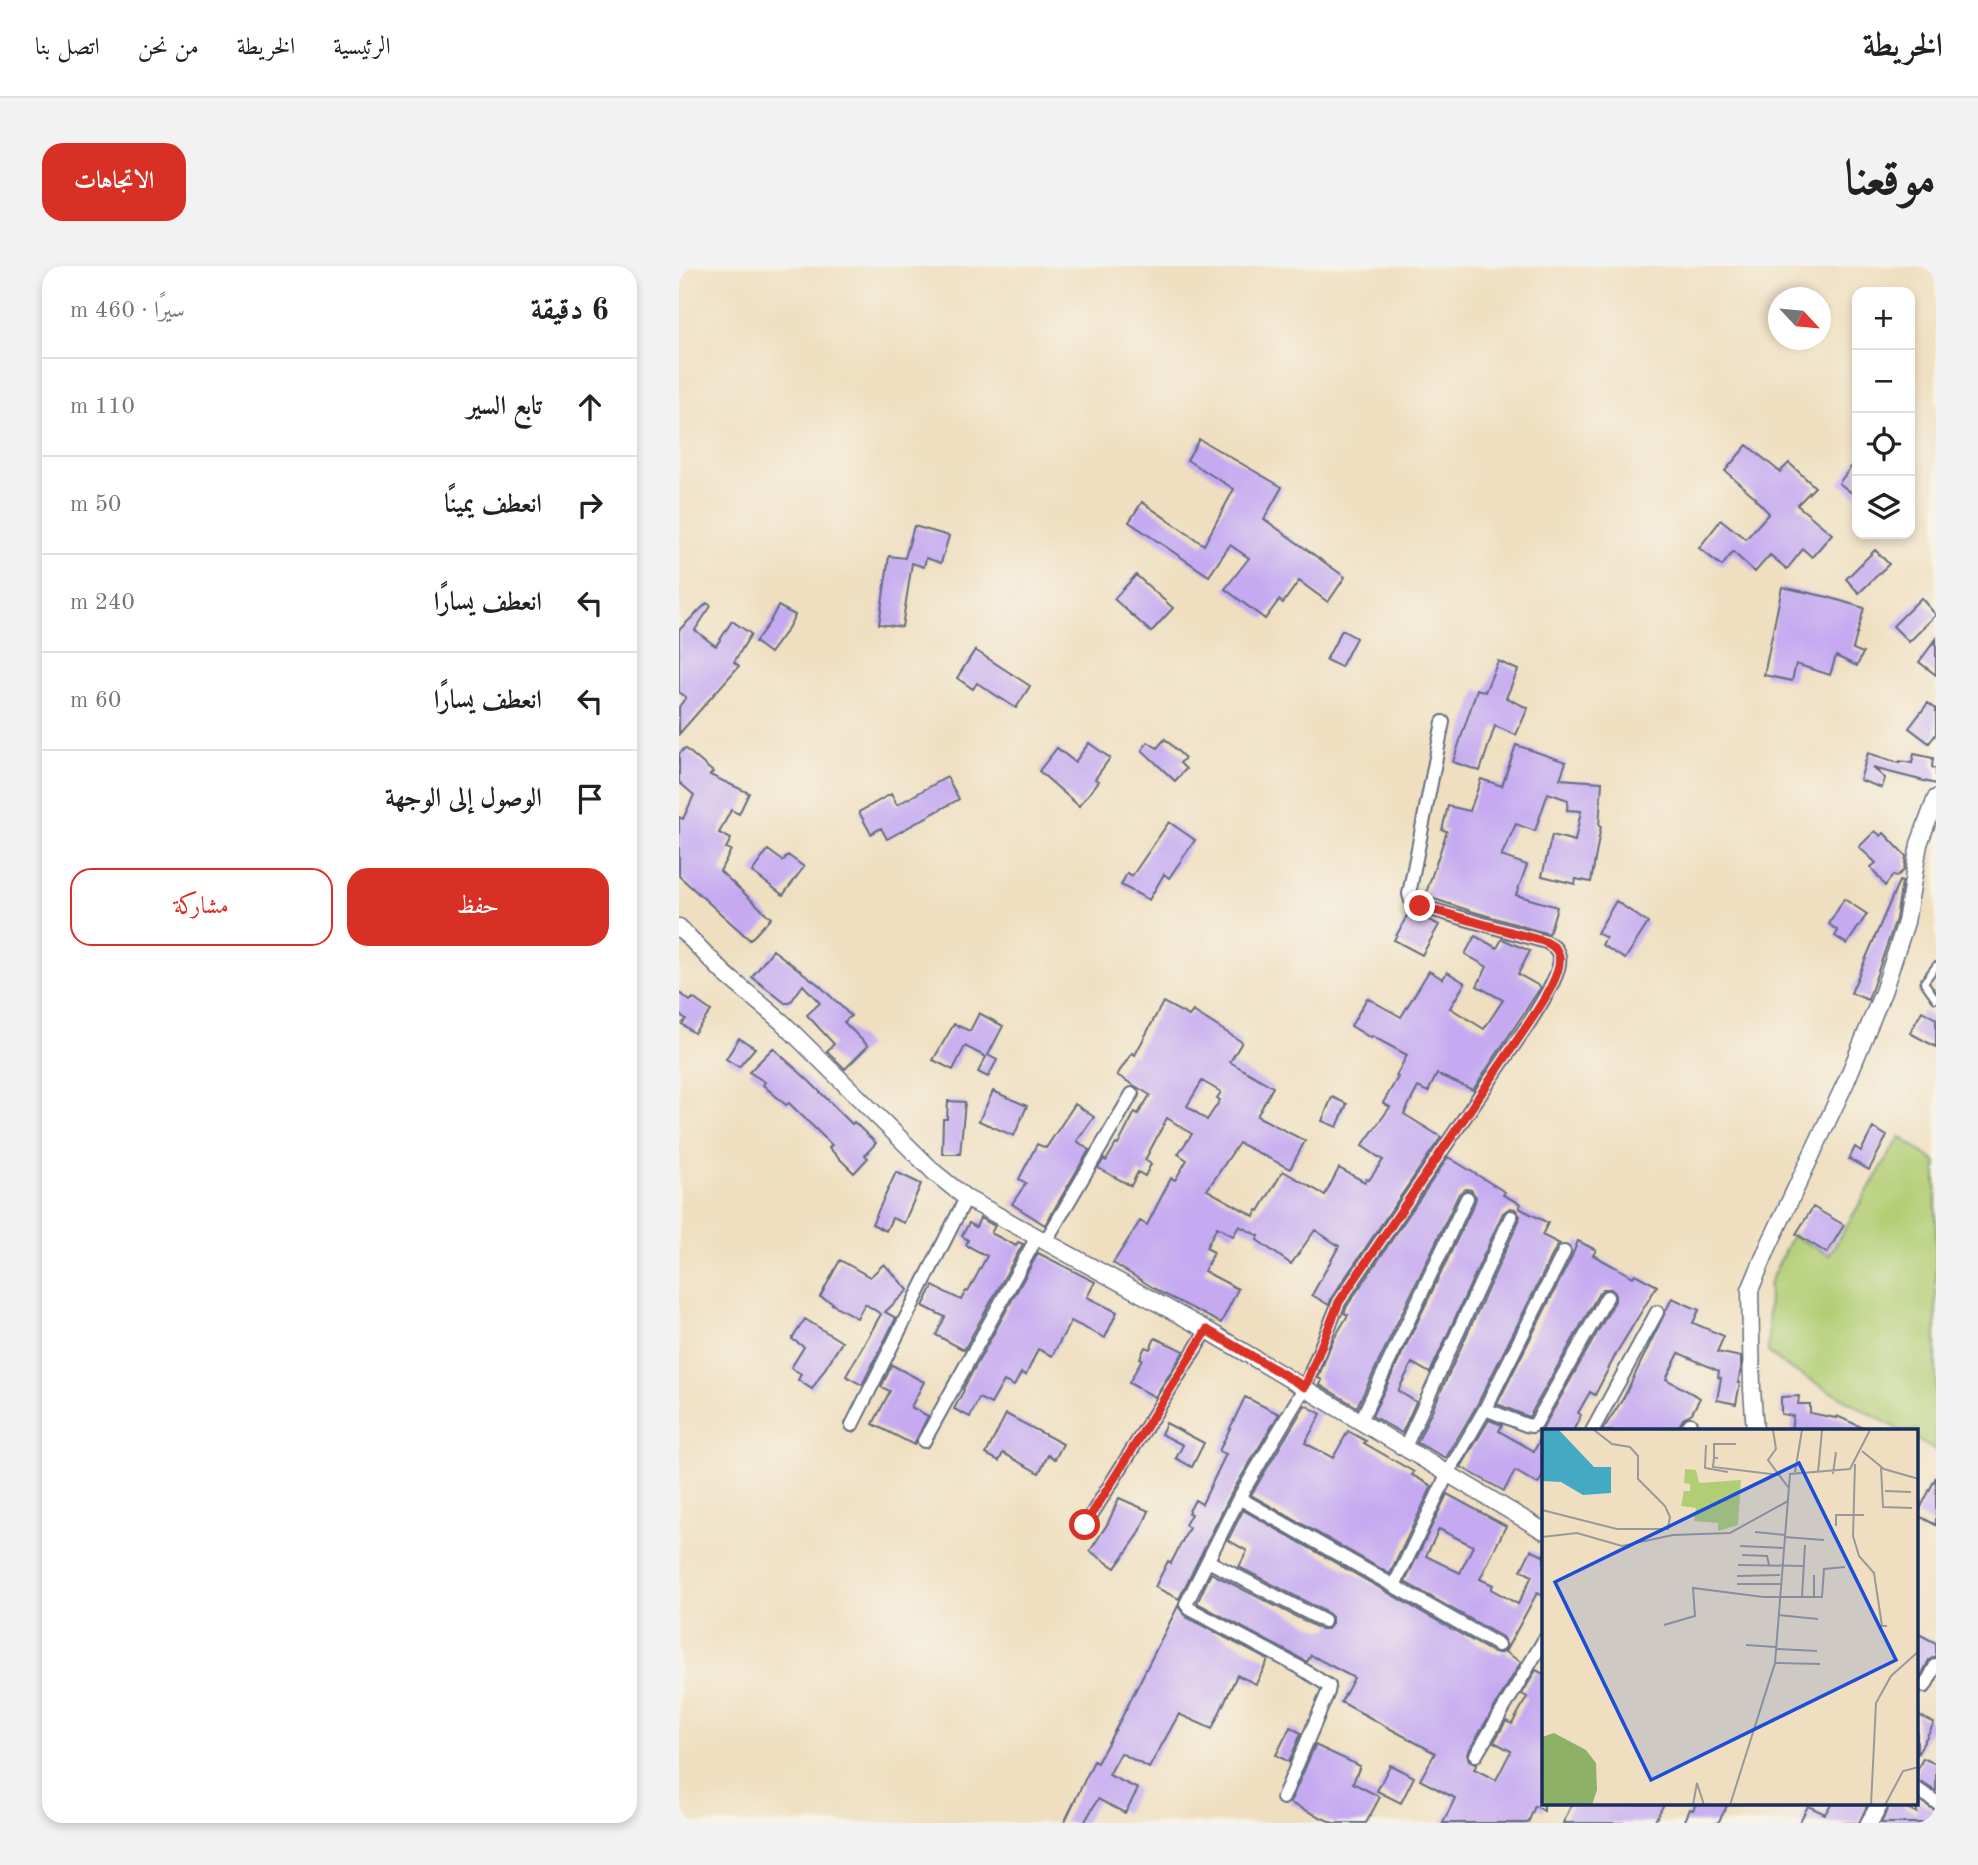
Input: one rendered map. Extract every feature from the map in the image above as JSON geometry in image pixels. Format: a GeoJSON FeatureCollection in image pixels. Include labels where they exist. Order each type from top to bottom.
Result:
{"type":"FeatureCollection","features":[{"type":"Feature","properties":{"kind":"street"},"geometry":{"type":"LineString","coordinates":[[1283,1798],[1329,1686],[1299,1667],[1189,1609],[1187,1604],[1239,1498],[1305,1387],[1339,1302],[1529,1023],[1550,989],[1560,963],[1554,946],[1546,942],[1420,906],[1411,901],[1409,894],[1443,722]]}},
{"type":"Feature","properties":{"kind":"street"},"geometry":{"type":"LineString","coordinates":[[1755,1429],[1750,1290],[1846,1082],[1883,992],[1906,922],[1919,844],[1936,798]]}},
{"type":"Feature","properties":{"kind":"street"},"geometry":{"type":"LineString","coordinates":[[679,927],[725,974],[782,1022],[935,1173],[966,1198],[1207,1330],[1542,1526]]}},
{"type":"Feature","properties":{"kind":"street"},"geometry":{"type":"LineString","coordinates":[[924,1441],[1041,1239],[1132,1094]]}},
{"type":"Feature","properties":{"kind":"street"},"geometry":{"type":"LineString","coordinates":[[852,1424],[966,1198]]}},
{"type":"Feature","properties":{"kind":"street"},"geometry":{"type":"LineString","coordinates":[[1361,1420],[1467,1198]]}},
{"type":"Feature","properties":{"kind":"street"},"geometry":{"type":"LineString","coordinates":[[1405,1447],[1511,1217]]}},
{"type":"Feature","properties":{"kind":"street"},"geometry":{"type":"LineString","coordinates":[[1394,1586],[1448,1473],[1485,1409],[1564,1252]]}},
{"type":"Feature","properties":{"kind":"street"},"geometry":{"type":"LineString","coordinates":[[1485,1409],[1526,1425],[1537,1423],[1607,1297]]}},
{"type":"Feature","properties":{"kind":"street"},"geometry":{"type":"LineString","coordinates":[[1593,1429],[1657,1312]]}},
{"type":"Feature","properties":{"kind":"street"},"geometry":{"type":"LineString","coordinates":[[1085,1525],[1207,1330]]}},
{"type":"Feature","properties":{"kind":"street"},"geometry":{"type":"LineString","coordinates":[[1239,1498],[1498,1645]]}},
{"type":"Feature","properties":{"kind":"street"},"geometry":{"type":"LineString","coordinates":[[1208,1561],[1324,1621]]}},
{"type":"Feature","properties":{"kind":"street"},"geometry":{"type":"LineString","coordinates":[[1476,1755],[1542,1643]]}},
{"type":"Feature","properties":{"kind":"street"},"geometry":{"type":"LineString","coordinates":[[1926,1686],[1936,1665]]}},
{"type":"Feature","properties":{"kind":"street"},"geometry":{"type":"LineString","coordinates":[[1919,1789],[1936,1802]]}},
{"type":"Feature","properties":{"kind":"street"},"geometry":{"type":"LineString","coordinates":[[1869,1823],[1879,1806]]}},
{"type":"Feature","properties":{"kind":"lane"},"geometry":{"type":"LineString","coordinates":[[1936,966],[1924,982],[1936,999]]}},
{"type":"Feature","properties":{"kind":"green space"},"geometry":{"type":"Polygon","coordinates":[[[1900,1137],[1936,1162],[1936,1451],[1919,1441],[1919,1429],[1897,1429],[1789,1368],[1768,1352],[1769,1284],[1792,1235],[1829,1255],[1900,1137]]]}},
{"type":"Feature","properties":{"kind":"building"},"geometry":{"type":"Polygon","coordinates":[[[1199,439],[1282,487],[1264,519],[1345,577],[1328,602],[1299,581],[1283,603],[1279,600],[1265,619],[1225,589],[1249,558],[1230,545],[1209,576],[1129,522],[1142,502],[1204,545],[1234,489],[1187,460],[1199,439]]]}},
{"type":"Feature","properties":{"kind":"building"},"geometry":{"type":"Polygon","coordinates":[[[1747,445],[1780,472],[1789,463],[1815,487],[1797,505],[1832,534],[1812,557],[1803,549],[1787,569],[1770,555],[1755,572],[1733,552],[1722,566],[1699,548],[1721,520],[1746,539],[1769,513],[1725,471],[1747,445]]]}},
{"type":"Feature","properties":{"kind":"building"},"geometry":{"type":"Polygon","coordinates":[[[1852,466],[1852,493],[1839,483],[1852,466]]]}},
{"type":"Feature","properties":{"kind":"building"},"geometry":{"type":"Polygon","coordinates":[[[914,526],[949,536],[941,563],[926,558],[924,567],[912,563],[902,627],[879,624],[889,556],[905,558],[914,526]]]}},
{"type":"Feature","properties":{"kind":"building"},"geometry":{"type":"Polygon","coordinates":[[[1875,550],[1889,564],[1859,593],[1846,579],[1875,550]]]}},
{"type":"Feature","properties":{"kind":"building"},"geometry":{"type":"Polygon","coordinates":[[[1136,575],[1173,608],[1151,632],[1114,599],[1136,575]]]}},
{"type":"Feature","properties":{"kind":"building"},"geometry":{"type":"Polygon","coordinates":[[[1782,587],[1864,608],[1853,649],[1863,653],[1857,666],[1836,656],[1830,675],[1796,664],[1792,681],[1764,675],[1782,587]]]}},
{"type":"Feature","properties":{"kind":"building"},"geometry":{"type":"Polygon","coordinates":[[[1921,598],[1936,615],[1909,642],[1893,626],[1921,598]]]}},
{"type":"Feature","properties":{"kind":"building"},"geometry":{"type":"Polygon","coordinates":[[[707,603],[711,606],[695,630],[714,645],[716,646],[732,621],[751,634],[734,662],[739,666],[679,734],[679,707],[686,697],[679,692],[679,630],[707,603]]]}},
{"type":"Feature","properties":{"kind":"building"},"geometry":{"type":"Polygon","coordinates":[[[778,606],[795,615],[770,653],[755,642],[778,606]]]}},
{"type":"Feature","properties":{"kind":"building"},"geometry":{"type":"Polygon","coordinates":[[[1342,630],[1356,638],[1341,667],[1326,660],[1342,630]]]}},
{"type":"Feature","properties":{"kind":"building"},"geometry":{"type":"Polygon","coordinates":[[[1936,639],[1936,675],[1919,662],[1936,639]]]}},
{"type":"Feature","properties":{"kind":"building"},"geometry":{"type":"Polygon","coordinates":[[[975,650],[1030,686],[1016,708],[977,683],[973,689],[957,678],[975,650]]]}},
{"type":"Feature","properties":{"kind":"building"},"geometry":{"type":"Polygon","coordinates":[[[1498,661],[1518,670],[1506,698],[1528,708],[1516,735],[1495,726],[1480,771],[1453,762],[1477,689],[1485,692],[1498,661]]]}},
{"type":"Feature","properties":{"kind":"building"},"geometry":{"type":"Polygon","coordinates":[[[1928,703],[1936,709],[1936,734],[1929,743],[1909,728],[1928,703]]]}},
{"type":"Feature","properties":{"kind":"building"},"geometry":{"type":"Polygon","coordinates":[[[1165,739],[1185,758],[1180,763],[1186,769],[1175,781],[1142,750],[1148,742],[1157,748],[1165,739]]]}},
{"type":"Feature","properties":{"kind":"building"},"geometry":{"type":"Polygon","coordinates":[[[1089,743],[1110,758],[1095,779],[1099,781],[1079,806],[1039,771],[1057,748],[1075,762],[1089,743]]]}},
{"type":"Feature","properties":{"kind":"building"},"geometry":{"type":"Polygon","coordinates":[[[1516,745],[1566,762],[1560,779],[1602,782],[1601,826],[1591,882],[1576,879],[1575,884],[1542,876],[1552,835],[1575,841],[1581,811],[1567,810],[1568,800],[1548,793],[1535,831],[1516,824],[1501,856],[1527,865],[1516,895],[1557,907],[1549,934],[1425,896],[1447,831],[1442,830],[1448,806],[1470,811],[1481,779],[1502,786],[1516,745]]]}},
{"type":"Feature","properties":{"kind":"building"},"geometry":{"type":"Polygon","coordinates":[[[685,748],[713,772],[710,775],[749,793],[739,814],[731,810],[719,833],[731,839],[726,848],[731,850],[720,871],[771,918],[750,940],[679,876],[679,817],[683,819],[694,795],[679,782],[679,754],[685,748]]]}},
{"type":"Feature","properties":{"kind":"building"},"geometry":{"type":"Polygon","coordinates":[[[1868,753],[1899,763],[1912,763],[1914,754],[1933,758],[1936,784],[1873,768],[1885,778],[1882,788],[1860,780],[1868,753]]]}},
{"type":"Feature","properties":{"kind":"building"},"geometry":{"type":"Polygon","coordinates":[[[947,777],[959,799],[887,839],[881,828],[871,834],[859,812],[891,794],[897,805],[947,777]]]}},
{"type":"Feature","properties":{"kind":"building"},"geometry":{"type":"Polygon","coordinates":[[[1169,822],[1195,840],[1169,878],[1164,874],[1149,900],[1121,885],[1127,873],[1132,876],[1169,822]]]}},
{"type":"Feature","properties":{"kind":"building"},"geometry":{"type":"Polygon","coordinates":[[[1875,831],[1881,836],[1884,833],[1906,856],[1904,870],[1896,877],[1893,875],[1885,886],[1871,867],[1876,863],[1859,847],[1875,831]]]}},
{"type":"Feature","properties":{"kind":"building"},"geometry":{"type":"Polygon","coordinates":[[[768,850],[783,861],[788,855],[804,867],[783,895],[752,872],[768,850]]]}},
{"type":"Feature","properties":{"kind":"building"},"geometry":{"type":"Polygon","coordinates":[[[1899,881],[1902,882],[1896,919],[1868,1000],[1851,993],[1899,881]]]}},
{"type":"Feature","properties":{"kind":"building"},"geometry":{"type":"Polygon","coordinates":[[[1844,899],[1867,914],[1847,944],[1835,936],[1838,931],[1829,924],[1844,899]]]}},
{"type":"Feature","properties":{"kind":"building"},"geometry":{"type":"Polygon","coordinates":[[[1616,901],[1648,923],[1625,959],[1602,945],[1606,938],[1597,933],[1616,901]]]}},
{"type":"Feature","properties":{"kind":"building"},"geometry":{"type":"Polygon","coordinates":[[[1410,910],[1439,925],[1422,955],[1394,940],[1410,910]]]}},
{"type":"Feature","properties":{"kind":"building"},"geometry":{"type":"Polygon","coordinates":[[[1475,936],[1497,948],[1502,939],[1530,951],[1518,974],[1541,987],[1473,1090],[1437,1074],[1428,1092],[1418,1087],[1404,1114],[1441,1137],[1329,1305],[1312,1295],[1339,1246],[1315,1230],[1291,1264],[1257,1240],[1259,1236],[1239,1226],[1233,1236],[1217,1227],[1206,1248],[1214,1252],[1204,1271],[1238,1289],[1221,1323],[1162,1293],[1113,1263],[1140,1221],[1147,1225],[1171,1178],[1175,1180],[1187,1160],[1178,1154],[1192,1134],[1167,1118],[1145,1160],[1151,1164],[1145,1176],[1138,1172],[1131,1186],[1098,1168],[1104,1159],[1106,1161],[1116,1144],[1118,1145],[1135,1112],[1138,1114],[1150,1095],[1117,1075],[1132,1053],[1135,1055],[1163,1002],[1189,1016],[1193,1011],[1242,1042],[1230,1062],[1273,1087],[1257,1116],[1305,1141],[1290,1169],[1239,1143],[1207,1190],[1254,1216],[1283,1171],[1325,1195],[1339,1168],[1365,1182],[1366,1179],[1369,1180],[1383,1160],[1362,1146],[1390,1107],[1383,1103],[1407,1055],[1351,1026],[1367,998],[1401,1017],[1429,971],[1443,979],[1447,972],[1465,983],[1450,1008],[1484,1029],[1503,1000],[1477,986],[1487,967],[1465,954],[1475,936]],[[1202,1081],[1187,1106],[1207,1120],[1220,1100],[1217,1098],[1221,1092],[1202,1081]]]}},
{"type":"Feature","properties":{"kind":"building"},"geometry":{"type":"Polygon","coordinates":[[[773,950],[819,985],[851,1016],[844,1022],[868,1046],[845,1069],[827,1051],[834,1044],[807,1015],[820,1003],[803,985],[790,1003],[785,1003],[752,977],[773,950]]]}},
{"type":"Feature","properties":{"kind":"building"},"geometry":{"type":"Polygon","coordinates":[[[679,992],[690,1001],[693,998],[711,1011],[694,1033],[682,1024],[686,1019],[679,1014],[679,992]]]}},
{"type":"Feature","properties":{"kind":"building"},"geometry":{"type":"Polygon","coordinates":[[[1922,1011],[1936,1019],[1936,1047],[1910,1033],[1922,1011]]]}},
{"type":"Feature","properties":{"kind":"building"},"geometry":{"type":"Polygon","coordinates":[[[979,1013],[1003,1026],[988,1055],[997,1060],[988,1077],[978,1072],[986,1057],[965,1046],[953,1070],[933,1060],[954,1024],[970,1031],[979,1013]]]}},
{"type":"Feature","properties":{"kind":"building"},"geometry":{"type":"Polygon","coordinates":[[[739,1038],[755,1048],[739,1067],[726,1059],[739,1038]]]}},
{"type":"Feature","properties":{"kind":"building"},"geometry":{"type":"Polygon","coordinates":[[[773,1048],[852,1124],[854,1122],[876,1143],[865,1155],[868,1158],[854,1173],[829,1148],[832,1145],[789,1103],[786,1105],[763,1085],[765,1082],[749,1072],[773,1048]]]}},
{"type":"Feature","properties":{"kind":"building"},"geometry":{"type":"Polygon","coordinates":[[[993,1091],[1027,1106],[1014,1136],[979,1121],[993,1091]]]}},
{"type":"Feature","properties":{"kind":"building"},"geometry":{"type":"Polygon","coordinates":[[[1332,1097],[1347,1104],[1337,1127],[1322,1121],[1332,1097]]]}},
{"type":"Feature","properties":{"kind":"building"},"geometry":{"type":"Polygon","coordinates":[[[948,1101],[965,1102],[960,1154],[942,1154],[943,1119],[947,1119],[948,1101]]]}},
{"type":"Feature","properties":{"kind":"building"},"geometry":{"type":"Polygon","coordinates":[[[1075,1104],[1094,1117],[1077,1141],[1089,1150],[1045,1225],[1012,1204],[1026,1183],[1019,1179],[1037,1144],[1046,1148],[1075,1104]]]}},
{"type":"Feature","properties":{"kind":"building"},"geometry":{"type":"Polygon","coordinates":[[[1873,1128],[1887,1136],[1869,1170],[1849,1159],[1855,1147],[1861,1151],[1873,1128]]]}},
{"type":"Feature","properties":{"kind":"building"},"geometry":{"type":"Polygon","coordinates":[[[1448,1157],[1505,1192],[1503,1195],[1521,1204],[1519,1208],[1548,1223],[1542,1235],[1560,1244],[1477,1405],[1446,1458],[1417,1443],[1519,1221],[1520,1216],[1515,1209],[1510,1208],[1503,1213],[1430,1373],[1412,1363],[1398,1391],[1416,1402],[1402,1433],[1372,1416],[1475,1202],[1476,1197],[1471,1190],[1466,1189],[1459,1194],[1357,1407],[1320,1385],[1322,1380],[1318,1378],[1332,1342],[1348,1315],[1344,1313],[1347,1306],[1448,1157]]]}},
{"type":"Feature","properties":{"kind":"building"},"geometry":{"type":"Polygon","coordinates":[[[896,1172],[921,1184],[904,1223],[892,1218],[886,1231],[872,1224],[896,1172]]]}},
{"type":"Feature","properties":{"kind":"building"},"geometry":{"type":"Polygon","coordinates":[[[1813,1207],[1844,1225],[1827,1253],[1796,1234],[1813,1207]]]}},
{"type":"Feature","properties":{"kind":"building"},"geometry":{"type":"Polygon","coordinates":[[[980,1218],[995,1226],[991,1233],[1016,1246],[1018,1242],[1023,1244],[964,1350],[936,1335],[945,1317],[923,1306],[933,1286],[961,1300],[966,1291],[968,1292],[987,1256],[966,1245],[968,1240],[962,1236],[969,1223],[976,1227],[980,1218]]]}},
{"type":"Feature","properties":{"kind":"building"},"geometry":{"type":"Polygon","coordinates":[[[1578,1241],[1596,1250],[1593,1255],[1633,1277],[1635,1274],[1657,1286],[1617,1352],[1595,1395],[1590,1392],[1578,1413],[1581,1415],[1574,1429],[1543,1429],[1615,1301],[1615,1293],[1611,1289],[1603,1289],[1599,1293],[1529,1417],[1497,1404],[1578,1241]]]}},
{"type":"Feature","properties":{"kind":"building"},"geometry":{"type":"Polygon","coordinates":[[[1038,1253],[1095,1282],[1087,1297],[1117,1312],[1105,1338],[1071,1321],[1052,1356],[1038,1349],[1026,1375],[1021,1373],[1014,1386],[1004,1381],[991,1404],[979,1398],[970,1417],[954,1409],[1038,1253]]]}},
{"type":"Feature","properties":{"kind":"building"},"geometry":{"type":"Polygon","coordinates":[[[840,1260],[870,1277],[884,1264],[908,1290],[885,1312],[896,1318],[862,1385],[846,1376],[881,1314],[865,1304],[857,1318],[820,1297],[840,1260]]]}},
{"type":"Feature","properties":{"kind":"building"},"geometry":{"type":"Polygon","coordinates":[[[1672,1298],[1699,1310],[1693,1323],[1724,1336],[1717,1352],[1741,1357],[1736,1404],[1717,1400],[1721,1378],[1718,1377],[1719,1371],[1679,1353],[1666,1379],[1700,1398],[1692,1413],[1683,1419],[1677,1429],[1603,1429],[1624,1397],[1672,1298]]]}},
{"type":"Feature","properties":{"kind":"building"},"geometry":{"type":"Polygon","coordinates":[[[805,1319],[842,1342],[812,1389],[798,1380],[801,1374],[791,1368],[804,1347],[792,1339],[805,1319]]]}},
{"type":"Feature","properties":{"kind":"building"},"geometry":{"type":"Polygon","coordinates":[[[1155,1338],[1184,1351],[1155,1397],[1129,1383],[1142,1359],[1140,1358],[1145,1347],[1150,1349],[1155,1338]]]}},
{"type":"Feature","properties":{"kind":"building"},"geometry":{"type":"Polygon","coordinates":[[[892,1365],[924,1382],[911,1407],[928,1416],[914,1445],[873,1424],[890,1391],[881,1387],[892,1365]]]}},
{"type":"Feature","properties":{"kind":"building"},"geometry":{"type":"Polygon","coordinates":[[[1799,1396],[1798,1404],[1810,1404],[1810,1413],[1837,1416],[1866,1429],[1791,1429],[1793,1416],[1781,1414],[1781,1397],[1799,1396]]]}},
{"type":"Feature","properties":{"kind":"building"},"geometry":{"type":"Polygon","coordinates":[[[1245,1397],[1279,1414],[1231,1494],[1179,1599],[1155,1587],[1189,1528],[1185,1525],[1191,1514],[1188,1513],[1195,1500],[1202,1504],[1226,1454],[1219,1451],[1245,1397]]]}},
{"type":"Feature","properties":{"kind":"building"},"geometry":{"type":"Polygon","coordinates":[[[1305,1405],[1321,1414],[1305,1443],[1333,1458],[1348,1431],[1432,1486],[1390,1574],[1251,1495],[1305,1405]]]}},
{"type":"Feature","properties":{"kind":"building"},"geometry":{"type":"Polygon","coordinates":[[[1006,1414],[1063,1444],[1055,1459],[1048,1455],[1039,1473],[1003,1453],[999,1461],[986,1454],[1006,1414]]]}},
{"type":"Feature","properties":{"kind":"building"},"geometry":{"type":"Polygon","coordinates":[[[1489,1420],[1502,1425],[1499,1431],[1534,1451],[1542,1436],[1542,1477],[1538,1484],[1515,1471],[1504,1491],[1461,1467],[1489,1420]]]}},
{"type":"Feature","properties":{"kind":"building"},"geometry":{"type":"Polygon","coordinates":[[[1166,1423],[1204,1443],[1192,1467],[1176,1458],[1183,1445],[1161,1434],[1166,1423]]]}},
{"type":"Feature","properties":{"kind":"building"},"geometry":{"type":"Polygon","coordinates":[[[1936,1477],[1936,1525],[1919,1516],[1936,1477]]]}},
{"type":"Feature","properties":{"kind":"building"},"geometry":{"type":"Polygon","coordinates":[[[1447,1494],[1506,1526],[1480,1579],[1493,1585],[1491,1589],[1518,1604],[1532,1576],[1521,1570],[1531,1550],[1542,1556],[1542,1595],[1537,1593],[1505,1652],[1521,1662],[1467,1754],[1469,1760],[1477,1764],[1474,1769],[1496,1780],[1511,1751],[1494,1742],[1506,1721],[1512,1724],[1527,1697],[1522,1694],[1536,1670],[1542,1673],[1544,1811],[1535,1806],[1528,1823],[1443,1823],[1455,1798],[1420,1780],[1435,1753],[1341,1702],[1354,1678],[1311,1655],[1307,1662],[1197,1603],[1211,1573],[1320,1629],[1328,1629],[1332,1624],[1332,1617],[1328,1613],[1239,1567],[1247,1551],[1228,1540],[1243,1510],[1494,1653],[1502,1653],[1507,1646],[1502,1637],[1405,1582],[1447,1494]],[[1439,1529],[1426,1556],[1460,1573],[1473,1546],[1439,1529]]]}},
{"type":"Feature","properties":{"kind":"building"},"geometry":{"type":"Polygon","coordinates":[[[1119,1498],[1149,1511],[1139,1534],[1115,1568],[1090,1551],[1108,1523],[1119,1498]]]}},
{"type":"Feature","properties":{"kind":"building"},"geometry":{"type":"Polygon","coordinates":[[[1178,1606],[1186,1617],[1268,1660],[1256,1684],[1237,1675],[1212,1729],[1179,1714],[1149,1768],[1121,1753],[1109,1775],[1138,1789],[1125,1813],[1098,1799],[1084,1823],[1064,1823],[1094,1761],[1097,1763],[1120,1721],[1178,1606]]]}},
{"type":"Feature","properties":{"kind":"building"},"geometry":{"type":"Polygon","coordinates":[[[1919,1634],[1936,1643],[1936,1656],[1929,1660],[1919,1680],[1919,1634]]]}},
{"type":"Feature","properties":{"kind":"building"},"geometry":{"type":"Polygon","coordinates":[[[1919,1715],[1934,1723],[1919,1751],[1919,1715]]]}},
{"type":"Feature","properties":{"kind":"building"},"geometry":{"type":"Polygon","coordinates":[[[1290,1727],[1301,1733],[1289,1762],[1276,1755],[1290,1727]]]}},
{"type":"Feature","properties":{"kind":"building"},"geometry":{"type":"Polygon","coordinates":[[[1315,1745],[1360,1766],[1353,1783],[1380,1797],[1366,1823],[1333,1823],[1290,1803],[1315,1745]]]}},
{"type":"Feature","properties":{"kind":"building"},"geometry":{"type":"Polygon","coordinates":[[[1923,1758],[1936,1764],[1936,1791],[1919,1781],[1919,1767],[1923,1758]]]}},
{"type":"Feature","properties":{"kind":"building"},"geometry":{"type":"Polygon","coordinates":[[[1390,1765],[1414,1777],[1401,1803],[1377,1791],[1390,1765]]]}},
{"type":"Feature","properties":{"kind":"building"},"geometry":{"type":"Polygon","coordinates":[[[1919,1800],[1936,1811],[1931,1821],[1936,1823],[1881,1823],[1889,1806],[1903,1806],[1917,1813],[1919,1800]]]}},
{"type":"Feature","properties":{"kind":"building"},"geometry":{"type":"Polygon","coordinates":[[[1571,1806],[1663,1806],[1654,1823],[1563,1823],[1571,1806]]]}},
{"type":"Feature","properties":{"kind":"building"},"geometry":{"type":"Polygon","coordinates":[[[1695,1806],[1727,1806],[1718,1823],[1684,1823],[1690,1809],[1693,1810],[1695,1806]]]}},
{"type":"Feature","properties":{"kind":"building"},"geometry":{"type":"Polygon","coordinates":[[[1808,1806],[1825,1814],[1830,1806],[1867,1806],[1859,1823],[1799,1823],[1808,1806]]]}},
{"type":"Feature","properties":{"kind":"route"},"geometry":{"type":"LineString","coordinates":[[1085,1525],[1207,1330],[1305,1387],[1339,1302],[1550,989],[1560,963],[1554,946],[1420,906]]}}]}
